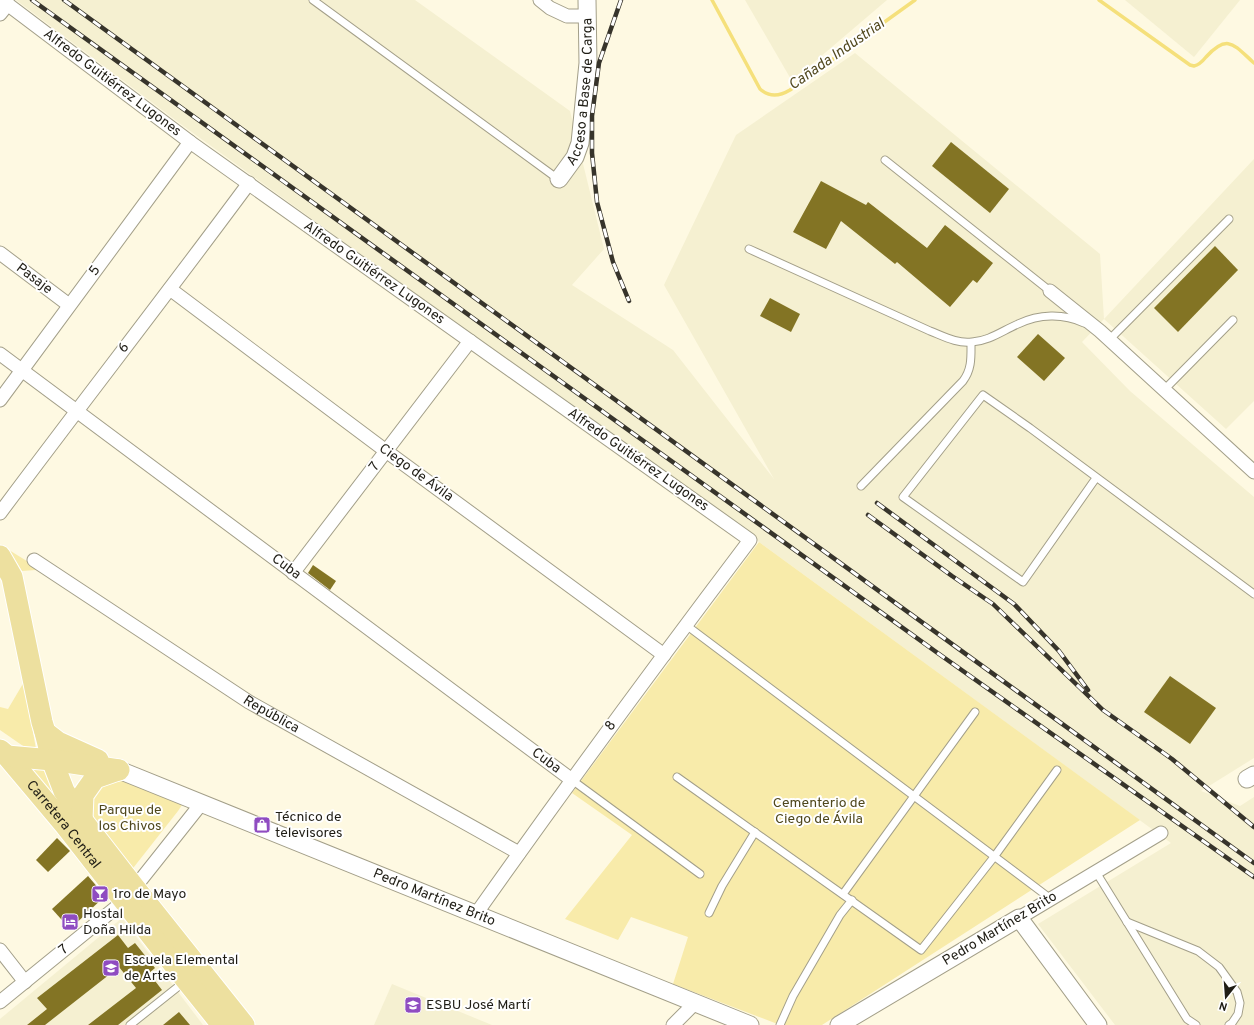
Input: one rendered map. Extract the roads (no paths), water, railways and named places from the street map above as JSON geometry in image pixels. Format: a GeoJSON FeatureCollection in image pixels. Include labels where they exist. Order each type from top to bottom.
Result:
{"type":"FeatureCollection","features":[{"type":"Feature","properties":{"kind":"main road"},"geometry":{"type":"LineString","coordinates":[[0,556],[12,577],[42,722],[52,760]]}},
{"type":"Feature","properties":{"kind":"main road"},"geometry":{"type":"LineString","coordinates":[[45,732],[58,742],[119,770]]}},
{"type":"Feature","properties":{"kind":"main road"},"geometry":{"type":"LineString","coordinates":[[4,753],[119,770]]}},
{"type":"Feature","properties":{"kind":"main road","name":"Carretera Central"},"geometry":{"type":"LineString","coordinates":[[4,753],[244,1025]]}},
{"type":"Feature","properties":{"kind":"main road","name":"Carretera Central"},"geometry":{"type":"LineString","coordinates":[[52,760],[64,791],[129,894],[186,980],[222,1025]]}},
{"type":"Feature","properties":{"kind":"main road"},"geometry":{"type":"LineString","coordinates":[[82,820],[83,795],[95,778],[119,770]]}},
{"type":"Feature","properties":{"kind":"street"},"geometry":{"type":"LineString","coordinates":[[540,0],[550,8],[567,16],[587,8]]}},
{"type":"Feature","properties":{"kind":"street","name":"Alfredo Guitiérrez Lugones"},"geometry":{"type":"LineString","coordinates":[[3,6],[190,142],[750,540]]}},
{"type":"Feature","properties":{"kind":"street","name":"Acceso a Base de Carga"},"geometry":{"type":"LineString","coordinates":[[559,179],[575,157],[580,143],[588,63],[587,8]]}},
{"type":"Feature","properties":{"kind":"street","name":"5"},"geometry":{"type":"LineString","coordinates":[[0,400],[190,142]]}},
{"type":"Feature","properties":{"kind":"street","name":"6"},"geometry":{"type":"LineString","coordinates":[[0,513],[76,411],[170,290],[249,183]]}},
{"type":"Feature","properties":{"kind":"street","name":"Pasaje"},"geometry":{"type":"LineString","coordinates":[[0,253],[69,306]]}},
{"type":"Feature","properties":{"kind":"street","name":"Ciego de Ávila"},"geometry":{"type":"LineString","coordinates":[[170,290],[664,655]]}},
{"type":"Feature","properties":{"kind":"street"},"geometry":{"type":"LineString","coordinates":[[1050,291],[1105,335],[1254,472]]}},
{"type":"Feature","properties":{"kind":"street","name":"7"},"geometry":{"type":"LineString","coordinates":[[294,573],[470,341]]}},
{"type":"Feature","properties":{"kind":"street","name":"Cuba"},"geometry":{"type":"LineString","coordinates":[[0,354],[572,780]]}},
{"type":"Feature","properties":{"kind":"street","name":"8"},"geometry":{"type":"LineString","coordinates":[[476,914],[572,780],[750,540]]}},
{"type":"Feature","properties":{"kind":"street","name":"República"},"geometry":{"type":"LineString","coordinates":[[34,560],[249,702],[519,853]]}},
{"type":"Feature","properties":{"kind":"street","name":"Pedro Martínez Brito"},"geometry":{"type":"LineString","coordinates":[[119,770],[750,1025]]}},
{"type":"Feature","properties":{"kind":"street","name":"7"},"geometry":{"type":"LineString","coordinates":[[0,1002],[129,894],[201,804]]}},
{"type":"Feature","properties":{"kind":"street","name":"Pedro Martínez Brito"},"geometry":{"type":"LineString","coordinates":[[839,1025],[1161,833]]}},
{"type":"Feature","properties":{"kind":"street"},"geometry":{"type":"LineString","coordinates":[[1019,918],[1098,1025]]}},
{"type":"Feature","properties":{"kind":"street"},"geometry":{"type":"LineString","coordinates":[[0,950],[25,982]]}},
{"type":"Feature","properties":{"kind":"street"},"geometry":{"type":"LineString","coordinates":[[673,1025],[695,1003]]}},
{"type":"Feature","properties":{"kind":"lane"},"geometry":{"type":"LineString","coordinates":[[313,0],[559,179]]}},
{"type":"Feature","properties":{"kind":"lane"},"geometry":{"type":"LineString","coordinates":[[885,160],[1050,291]]}},
{"type":"Feature","properties":{"kind":"lane"},"geometry":{"type":"LineString","coordinates":[[749,249],[930,331],[956,341],[971,343],[987,339],[1019,323],[1047,316],[1066,316],[1079,320],[1105,335],[1229,219]]}},
{"type":"Feature","properties":{"kind":"lane"},"geometry":{"type":"LineString","coordinates":[[1164,390],[1233,320]]}},
{"type":"Feature","properties":{"kind":"lane"},"geometry":{"type":"LineString","coordinates":[[861,486],[963,381],[970,366],[971,343]]}},
{"type":"Feature","properties":{"kind":"lane"},"geometry":{"type":"LineString","coordinates":[[1096,478],[1023,582],[903,497],[983,395],[1254,594]]}},
{"type":"Feature","properties":{"kind":"lane"},"geometry":{"type":"LineString","coordinates":[[686,625],[1051,899]]}},
{"type":"Feature","properties":{"kind":"lane"},"geometry":{"type":"LineString","coordinates":[[843,894],[975,712]]}},
{"type":"Feature","properties":{"kind":"lane"},"geometry":{"type":"LineString","coordinates":[[677,776],[921,950],[994,857],[1057,770]]}},
{"type":"Feature","properties":{"kind":"lane"},"geometry":{"type":"LineString","coordinates":[[572,780],[700,874]]}},
{"type":"Feature","properties":{"kind":"lane"},"geometry":{"type":"LineString","coordinates":[[709,913],[722,886],[755,832]]}},
{"type":"Feature","properties":{"kind":"lane"},"geometry":{"type":"LineString","coordinates":[[1096,872],[1187,1019],[1196,1025]]}},
{"type":"Feature","properties":{"kind":"lane"},"geometry":{"type":"LineString","coordinates":[[780,1025],[794,996],[840,915],[852,900]]}},
{"type":"Feature","properties":{"kind":"lane"},"geometry":{"type":"LineString","coordinates":[[1126,922],[1198,951],[1219,967],[1237,992],[1240,1003],[1238,1014],[1229,1025]]}},
{"type":"Feature","properties":{"kind":"lane"},"geometry":{"type":"LineString","coordinates":[[130,1025],[186,980]]}},
{"type":"Feature","properties":{"kind":"waterway","name":"Cañada Industrial"},"geometry":{"type":"LineString","coordinates":[[712,0],[760,89],[771,95],[779,95],[790,90],[915,0]]}},
{"type":"Feature","properties":{"kind":"waterway","name":"Cañada Industrial"},"geometry":{"type":"LineString","coordinates":[[1099,0],[1190,65],[1194,66],[1199,64],[1220,45],[1226,44],[1231,44],[1236,47],[1254,63]]}},
{"type":"Feature","properties":{"kind":"railway"},"geometry":{"type":"LineString","coordinates":[[32,0],[939,654],[1254,877]]}},
{"type":"Feature","properties":{"kind":"railway"},"geometry":{"type":"LineString","coordinates":[[64,0],[1254,863]]}},
{"type":"Feature","properties":{"kind":"railway"},"geometry":{"type":"LineString","coordinates":[[621,0],[599,63],[592,116],[592,153],[597,202],[613,262],[629,301]]}},
{"type":"Feature","properties":{"kind":"railway"},"geometry":{"type":"LineString","coordinates":[[877,503],[1014,604],[1059,651],[1088,690]]}},
{"type":"Feature","properties":{"kind":"railway"},"geometry":{"type":"LineString","coordinates":[[868,515],[993,604],[1103,710],[1172,759],[1254,827]]}},
{"type":"Feature","properties":{"kind":"place","name":"Técnico de televisores"},"geometry":{"type":"Point","coordinates":[262,825]}},
{"type":"Feature","properties":{"kind":"place","name":"1ro de Mayo"},"geometry":{"type":"Point","coordinates":[100,894]}},
{"type":"Feature","properties":{"kind":"place","name":"Hostal Doña Hilda"},"geometry":{"type":"Point","coordinates":[70,922]}},
{"type":"Feature","properties":{"kind":"place","name":"Escuela Elemental de Artes"},"geometry":{"type":"Point","coordinates":[111,968]}},
{"type":"Feature","properties":{"kind":"place","name":"ESBU José Martí"},"geometry":{"type":"Point","coordinates":[413,1005]}},
{"type":"Feature","properties":{"kind":"park label","name":"Cementerio de Ciego de Ávila"},"geometry":{"type":"Point","coordinates":[819,812]}},
{"type":"Feature","properties":{"kind":"park label","name":"Parque de los Chivos"},"geometry":{"type":"Point","coordinates":[130,818]}}]}
